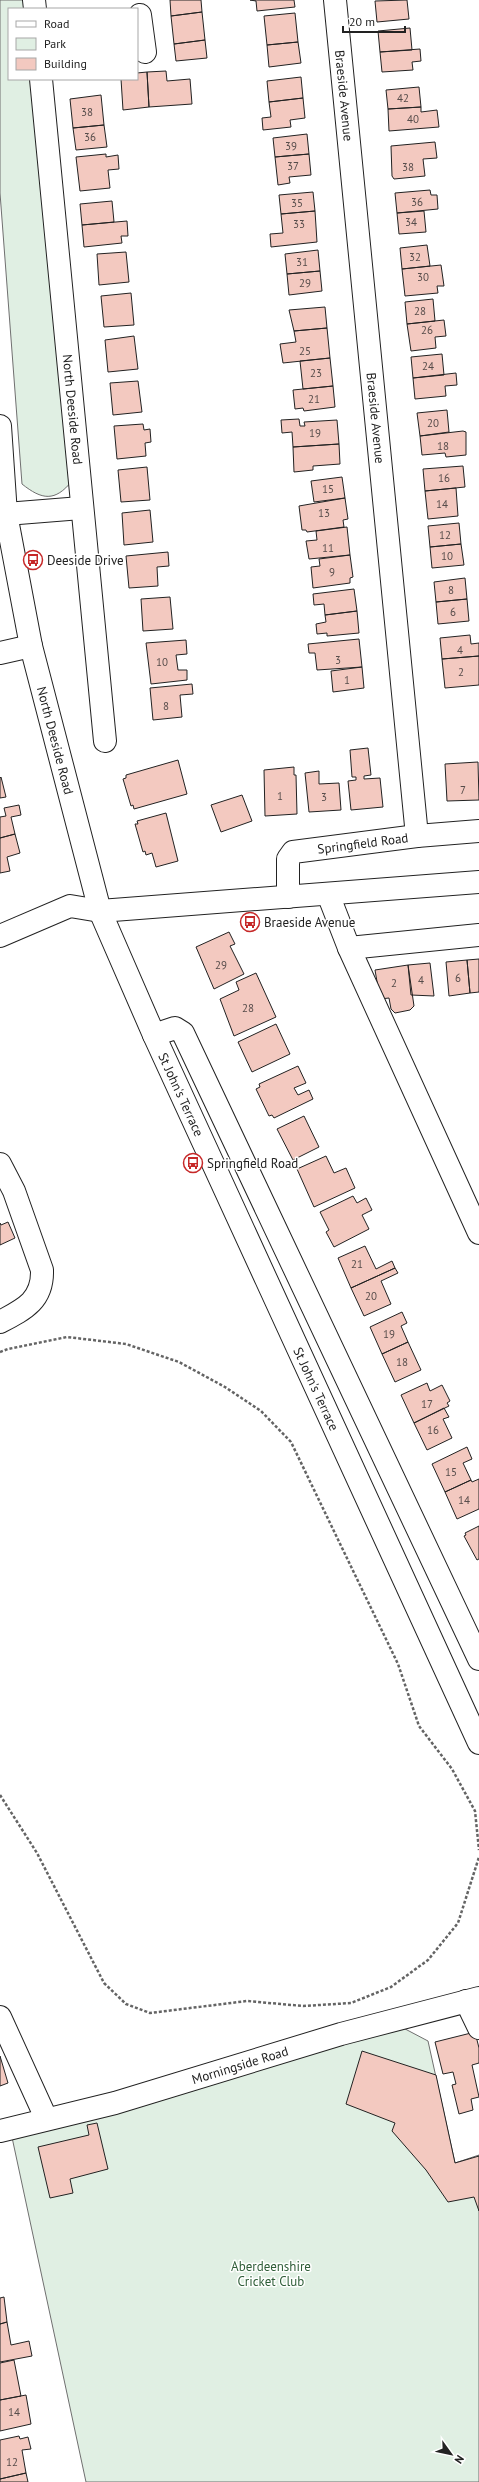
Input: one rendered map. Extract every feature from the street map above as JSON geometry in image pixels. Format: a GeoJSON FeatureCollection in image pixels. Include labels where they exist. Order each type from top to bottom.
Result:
{"type":"FeatureCollection","features":[{"type":"Feature","properties":{"kind":"street","name":"Braeside Avenue"},"geometry":{"type":"LineString","coordinates":[[335,0],[417,836]]}},
{"type":"Feature","properties":{"kind":"street","name":"North Deeside Road"},"geometry":{"type":"LineString","coordinates":[[41,80],[81,508],[105,741]]}},
{"type":"Feature","properties":{"kind":"street","name":"North Deeside Road"},"geometry":{"type":"LineString","coordinates":[[0,426],[6,514],[31,646],[100,911]]}},
{"type":"Feature","properties":{"kind":"street"},"geometry":{"type":"LineString","coordinates":[[6,514],[81,508]]}},
{"type":"Feature","properties":{"kind":"street"},"geometry":{"type":"LineString","coordinates":[[0,653],[31,646]]}},
{"type":"Feature","properties":{"kind":"street","name":"Springfield Road"},"geometry":{"type":"LineString","coordinates":[[288,897],[288,859],[294,852],[417,836],[479,831]]}},
{"type":"Feature","properties":{"kind":"street"},"geometry":{"type":"LineString","coordinates":[[0,936],[70,906],[100,911],[479,882]]}},
{"type":"Feature","properties":{"kind":"street"},"geometry":{"type":"LineString","coordinates":[[328,894],[349,948],[479,1233]]}},
{"type":"Feature","properties":{"kind":"street","name":"St John's Terrace"},"geometry":{"type":"LineString","coordinates":[[100,911],[154,1035],[479,1743]]}},
{"type":"Feature","properties":{"kind":"street"},"geometry":{"type":"LineString","coordinates":[[349,948],[479,935]]}},
{"type":"Feature","properties":{"kind":"street","name":"St John's Terrace"},"geometry":{"type":"LineString","coordinates":[[154,1035],[175,1028],[183,1034],[479,1659]]}},
{"type":"Feature","properties":{"kind":"street"},"geometry":{"type":"LineString","coordinates":[[0,1164],[14,1191],[42,1270],[40,1294],[21,1311],[0,1322]]}},
{"type":"Feature","properties":{"kind":"street"},"geometry":{"type":"LineString","coordinates":[[472,2000],[479,2028]]}},
{"type":"Feature","properties":{"kind":"street","name":"Morningside Road"},"geometry":{"type":"LineString","coordinates":[[0,2131],[46,2118],[115,2103],[341,2034],[472,2000]]}},
{"type":"Feature","properties":{"kind":"street"},"geometry":{"type":"LineString","coordinates":[[0,2017],[46,2118]]}},
{"type":"Feature","properties":{"kind":"path"},"geometry":{"type":"LineString","coordinates":[[0,1352],[67,1337],[126,1344],[179,1362],[225,1387],[261,1411],[291,1442],[398,1664],[419,1726],[452,1769],[475,1811],[479,1850]]}},
{"type":"Feature","properties":{"kind":"path"},"geometry":{"type":"LineString","coordinates":[[0,1795],[37,1853],[104,1983],[126,2004],[150,2013],[247,2001],[303,2006],[351,2003],[391,1987],[428,1960],[458,1923],[479,1857]]}},
{"type":"Feature","properties":{"kind":"green space"},"geometry":{"type":"Polygon","coordinates":[[[0,0],[25,0],[26,8],[8,8],[8,80],[33,80],[72,481],[60,493],[54,495],[42,496],[22,484],[0,193],[0,0]]]}},
{"type":"Feature","properties":{"kind":"green space","name":"Aberdeenshire Cricket Club"},"geometry":{"type":"Polygon","coordinates":[[[390,2021],[428,2041],[455,2163],[479,2155],[479,2482],[86,2482],[10,2128],[390,2021]]]}},
{"type":"Feature","properties":{"kind":"building"},"geometry":{"type":"Polygon","coordinates":[[[170,0],[201,0],[202,12],[171,16],[170,0]]]}},
{"type":"Feature","properties":{"kind":"building"},"geometry":{"type":"Polygon","coordinates":[[[250,0],[294,0],[295,7],[257,11],[256,1],[250,0]]]}},
{"type":"Feature","properties":{"kind":"building"},"geometry":{"type":"Polygon","coordinates":[[[407,0],[409,19],[377,22],[375,1],[407,0]]]}},
{"type":"Feature","properties":{"kind":"building"},"geometry":{"type":"Polygon","coordinates":[[[202,12],[205,40],[174,44],[171,16],[202,12]]]}},
{"type":"Feature","properties":{"kind":"building"},"geometry":{"type":"Polygon","coordinates":[[[295,13],[298,42],[267,45],[264,16],[295,13]]]}},
{"type":"Feature","properties":{"kind":"building"},"geometry":{"type":"Polygon","coordinates":[[[410,28],[412,50],[380,52],[378,31],[410,28]]]}},
{"type":"Feature","properties":{"kind":"building"},"geometry":{"type":"Polygon","coordinates":[[[205,40],[207,58],[176,61],[174,44],[205,40]]]}},
{"type":"Feature","properties":{"kind":"building"},"geometry":{"type":"Polygon","coordinates":[[[298,42],[301,63],[269,67],[267,45],[298,42]]]}},
{"type":"Feature","properties":{"kind":"building"},"geometry":{"type":"Polygon","coordinates":[[[420,49],[421,61],[412,62],[413,70],[382,72],[380,52],[420,49]]]}},
{"type":"Feature","properties":{"kind":"building"},"geometry":{"type":"Polygon","coordinates":[[[166,71],[167,81],[190,79],[192,104],[149,107],[147,72],[166,71]]]}},
{"type":"Feature","properties":{"kind":"building"},"geometry":{"type":"Polygon","coordinates":[[[147,72],[149,107],[123,110],[121,80],[138,80],[138,73],[147,72]]]}},
{"type":"Feature","properties":{"kind":"building"},"geometry":{"type":"Polygon","coordinates":[[[301,77],[303,98],[269,102],[267,81],[301,77]]]}},
{"type":"Feature","properties":{"kind":"building"},"geometry":{"type":"Polygon","coordinates":[[[419,87],[421,107],[388,109],[386,90],[419,87]]]}},
{"type":"Feature","properties":{"kind":"building"},"geometry":{"type":"Polygon","coordinates":[[[101,95],[104,125],[73,128],[70,99],[101,95]]]}},
{"type":"Feature","properties":{"kind":"building"},"geometry":{"type":"Polygon","coordinates":[[[303,98],[305,118],[290,120],[291,127],[263,130],[262,118],[271,117],[269,102],[303,98]]]}},
{"type":"Feature","properties":{"kind":"building"},"geometry":{"type":"Polygon","coordinates":[[[421,107],[421,112],[437,110],[439,127],[389,131],[388,109],[421,107]]]}},
{"type":"Feature","properties":{"kind":"building"},"geometry":{"type":"Polygon","coordinates":[[[104,125],[107,147],[76,150],[73,128],[104,125]]]}},
{"type":"Feature","properties":{"kind":"building"},"geometry":{"type":"Polygon","coordinates":[[[307,134],[309,154],[275,157],[273,138],[307,134]]]}},
{"type":"Feature","properties":{"kind":"building"},"geometry":{"type":"Polygon","coordinates":[[[435,142],[437,158],[423,159],[425,176],[394,179],[392,176],[391,146],[435,142]]]}},
{"type":"Feature","properties":{"kind":"building"},"geometry":{"type":"Polygon","coordinates":[[[106,154],[106,157],[118,155],[119,169],[108,170],[110,188],[80,191],[76,157],[106,154]]]}},
{"type":"Feature","properties":{"kind":"building"},"geometry":{"type":"Polygon","coordinates":[[[309,154],[311,175],[289,177],[290,183],[278,185],[275,157],[309,154]]]}},
{"type":"Feature","properties":{"kind":"building"},"geometry":{"type":"Polygon","coordinates":[[[430,190],[431,195],[437,195],[438,209],[397,213],[395,193],[430,190]]]}},
{"type":"Feature","properties":{"kind":"building"},"geometry":{"type":"Polygon","coordinates":[[[313,192],[315,211],[281,214],[279,195],[313,192]]]}},
{"type":"Feature","properties":{"kind":"building"},"geometry":{"type":"Polygon","coordinates":[[[112,201],[114,222],[82,225],[80,204],[112,201]]]}},
{"type":"Feature","properties":{"kind":"building"},"geometry":{"type":"Polygon","coordinates":[[[315,211],[317,242],[271,247],[270,234],[283,233],[281,214],[315,211]]]}},
{"type":"Feature","properties":{"kind":"building"},"geometry":{"type":"Polygon","coordinates":[[[424,211],[426,232],[399,234],[397,213],[424,211]]]}},
{"type":"Feature","properties":{"kind":"building"},"geometry":{"type":"Polygon","coordinates":[[[127,221],[128,236],[121,236],[122,243],[84,247],[82,225],[127,221]]]}},
{"type":"Feature","properties":{"kind":"building"},"geometry":{"type":"Polygon","coordinates":[[[427,245],[430,266],[402,269],[400,248],[427,245]]]}},
{"type":"Feature","properties":{"kind":"building"},"geometry":{"type":"Polygon","coordinates":[[[318,250],[320,271],[287,274],[285,254],[318,250]]]}},
{"type":"Feature","properties":{"kind":"building"},"geometry":{"type":"Polygon","coordinates":[[[126,252],[129,282],[99,285],[97,254],[126,252]]]}},
{"type":"Feature","properties":{"kind":"building"},"geometry":{"type":"Polygon","coordinates":[[[441,265],[444,286],[437,286],[438,293],[405,296],[402,269],[441,265]]]}},
{"type":"Feature","properties":{"kind":"building"},"geometry":{"type":"Polygon","coordinates":[[[320,271],[322,291],[289,295],[287,274],[320,271]]]}},
{"type":"Feature","properties":{"kind":"building"},"geometry":{"type":"Polygon","coordinates":[[[131,293],[134,325],[104,327],[101,296],[131,293]]]}},
{"type":"Feature","properties":{"kind":"building"},"geometry":{"type":"Polygon","coordinates":[[[433,299],[435,321],[407,324],[405,302],[433,299]]]}},
{"type":"Feature","properties":{"kind":"building"},"geometry":{"type":"Polygon","coordinates":[[[325,307],[327,328],[294,331],[289,310],[325,307]]]}},
{"type":"Feature","properties":{"kind":"building"},"geometry":{"type":"Polygon","coordinates":[[[444,320],[446,336],[435,337],[436,348],[411,351],[407,324],[444,320]]]}},
{"type":"Feature","properties":{"kind":"building"},"geometry":{"type":"Polygon","coordinates":[[[327,328],[330,358],[283,363],[280,344],[296,342],[294,331],[327,328]]]}},
{"type":"Feature","properties":{"kind":"building"},"geometry":{"type":"Polygon","coordinates":[[[134,336],[138,369],[108,372],[105,340],[134,336]]]}},
{"type":"Feature","properties":{"kind":"building"},"geometry":{"type":"Polygon","coordinates":[[[442,354],[444,375],[413,378],[411,357],[442,354]]]}},
{"type":"Feature","properties":{"kind":"building"},"geometry":{"type":"Polygon","coordinates":[[[330,358],[333,386],[303,389],[300,361],[330,358]]]}},
{"type":"Feature","properties":{"kind":"building"},"geometry":{"type":"Polygon","coordinates":[[[456,373],[457,385],[445,386],[446,396],[415,399],[413,378],[456,373]]]}},
{"type":"Feature","properties":{"kind":"building"},"geometry":{"type":"Polygon","coordinates":[[[138,381],[142,412],[113,415],[110,383],[138,381]]]}},
{"type":"Feature","properties":{"kind":"building"},"geometry":{"type":"Polygon","coordinates":[[[333,386],[335,407],[304,411],[303,408],[295,409],[293,390],[333,386]]]}},
{"type":"Feature","properties":{"kind":"building"},"geometry":{"type":"Polygon","coordinates":[[[447,410],[449,432],[420,436],[417,413],[447,410]]]}},
{"type":"Feature","properties":{"kind":"building"},"geometry":{"type":"Polygon","coordinates":[[[299,419],[300,426],[305,426],[304,422],[337,420],[339,444],[293,447],[292,432],[282,433],[281,420],[299,419]]]}},
{"type":"Feature","properties":{"kind":"building"},"geometry":{"type":"Polygon","coordinates":[[[143,424],[144,430],[150,429],[151,442],[145,443],[146,456],[117,459],[114,426],[143,424]]]}},
{"type":"Feature","properties":{"kind":"building"},"geometry":{"type":"Polygon","coordinates":[[[463,431],[466,432],[466,455],[446,457],[445,453],[422,455],[420,436],[463,431]]]}},
{"type":"Feature","properties":{"kind":"building"},"geometry":{"type":"Polygon","coordinates":[[[339,444],[340,464],[313,466],[313,470],[294,472],[293,447],[339,444]]]}},
{"type":"Feature","properties":{"kind":"building"},"geometry":{"type":"Polygon","coordinates":[[[463,466],[465,487],[425,491],[423,469],[463,466]]]}},
{"type":"Feature","properties":{"kind":"building"},"geometry":{"type":"Polygon","coordinates":[[[147,467],[150,500],[121,502],[118,470],[147,467]]]}},
{"type":"Feature","properties":{"kind":"building"},"geometry":{"type":"Polygon","coordinates":[[[342,477],[345,498],[314,502],[311,481],[342,477]]]}},
{"type":"Feature","properties":{"kind":"building"},"geometry":{"type":"Polygon","coordinates":[[[456,488],[458,516],[428,519],[425,491],[456,488]]]}},
{"type":"Feature","properties":{"kind":"building"},"geometry":{"type":"Polygon","coordinates":[[[345,498],[348,519],[343,520],[344,527],[307,532],[306,530],[302,530],[299,506],[345,498]]]}},
{"type":"Feature","properties":{"kind":"building"},"geometry":{"type":"Polygon","coordinates":[[[150,510],[153,542],[124,545],[122,513],[150,510]]]}},
{"type":"Feature","properties":{"kind":"building"},"geometry":{"type":"Polygon","coordinates":[[[459,523],[461,544],[430,547],[428,526],[459,523]]]}},
{"type":"Feature","properties":{"kind":"building"},"geometry":{"type":"Polygon","coordinates":[[[347,527],[350,555],[309,559],[306,541],[317,540],[316,531],[347,527]]]}},
{"type":"Feature","properties":{"kind":"building"},"geometry":{"type":"Polygon","coordinates":[[[461,544],[464,565],[432,568],[430,547],[461,544]]]}},
{"type":"Feature","properties":{"kind":"building"},"geometry":{"type":"Polygon","coordinates":[[[168,552],[169,566],[157,567],[158,586],[129,588],[126,556],[168,552]]]}},
{"type":"Feature","properties":{"kind":"building"},"geometry":{"type":"Polygon","coordinates":[[[350,555],[353,577],[350,578],[350,583],[313,588],[311,567],[320,566],[319,559],[350,555]]]}},
{"type":"Feature","properties":{"kind":"building"},"geometry":{"type":"Polygon","coordinates":[[[465,578],[467,599],[436,602],[434,582],[465,578]]]}},
{"type":"Feature","properties":{"kind":"building"},"geometry":{"type":"Polygon","coordinates":[[[354,589],[357,611],[325,615],[324,604],[314,605],[313,594],[354,589]]]}},
{"type":"Feature","properties":{"kind":"building"},"geometry":{"type":"Polygon","coordinates":[[[170,597],[173,629],[143,631],[141,599],[170,597]]]}},
{"type":"Feature","properties":{"kind":"building"},"geometry":{"type":"Polygon","coordinates":[[[467,599],[469,621],[438,624],[436,602],[467,599]]]}},
{"type":"Feature","properties":{"kind":"building"},"geometry":{"type":"Polygon","coordinates":[[[357,611],[359,633],[327,636],[327,633],[317,634],[316,624],[326,622],[325,615],[357,611]]]}},
{"type":"Feature","properties":{"kind":"building"},"geometry":{"type":"Polygon","coordinates":[[[470,635],[471,644],[479,643],[479,656],[442,659],[440,638],[470,635]]]}},
{"type":"Feature","properties":{"kind":"building"},"geometry":{"type":"Polygon","coordinates":[[[359,639],[362,667],[317,670],[315,653],[309,653],[308,644],[359,639]]]}},
{"type":"Feature","properties":{"kind":"building"},"geometry":{"type":"Polygon","coordinates":[[[186,640],[187,654],[176,655],[178,670],[187,670],[187,680],[151,684],[146,643],[186,640]]]}},
{"type":"Feature","properties":{"kind":"building"},"geometry":{"type":"Polygon","coordinates":[[[479,656],[479,685],[445,688],[442,659],[479,656]]]}},
{"type":"Feature","properties":{"kind":"building"},"geometry":{"type":"Polygon","coordinates":[[[362,667],[364,688],[333,692],[331,671],[362,667]]]}},
{"type":"Feature","properties":{"kind":"building"},"geometry":{"type":"Polygon","coordinates":[[[192,684],[193,694],[180,695],[182,717],[153,720],[150,688],[192,684]]]}},
{"type":"Feature","properties":{"kind":"building"},"geometry":{"type":"Polygon","coordinates":[[[368,748],[371,775],[364,776],[364,779],[380,778],[383,807],[351,810],[348,781],[356,780],[356,777],[352,777],[350,750],[368,748]]]}},
{"type":"Feature","properties":{"kind":"building"},"geometry":{"type":"Polygon","coordinates":[[[178,760],[187,794],[134,809],[133,805],[131,806],[123,779],[126,778],[126,775],[178,760]]]}},
{"type":"Feature","properties":{"kind":"building"},"geometry":{"type":"Polygon","coordinates":[[[478,762],[479,800],[447,801],[445,764],[478,762]]]}},
{"type":"Feature","properties":{"kind":"building"},"geometry":{"type":"Polygon","coordinates":[[[294,767],[294,775],[296,775],[297,814],[265,816],[264,770],[294,767]]]}},
{"type":"Feature","properties":{"kind":"building"},"geometry":{"type":"Polygon","coordinates":[[[319,771],[319,784],[339,783],[341,810],[309,812],[305,773],[319,771]]]}},
{"type":"Feature","properties":{"kind":"building"},"geometry":{"type":"Polygon","coordinates":[[[1,777],[6,797],[0,798],[0,778],[1,777]]]}},
{"type":"Feature","properties":{"kind":"building"},"geometry":{"type":"Polygon","coordinates":[[[242,795],[252,821],[221,832],[211,805],[242,795]]]}},
{"type":"Feature","properties":{"kind":"building"},"geometry":{"type":"Polygon","coordinates":[[[19,805],[21,815],[11,817],[15,834],[0,838],[0,817],[6,816],[4,808],[19,805]]]}},
{"type":"Feature","properties":{"kind":"building"},"geometry":{"type":"Polygon","coordinates":[[[166,813],[178,861],[156,867],[152,853],[146,855],[145,851],[143,852],[135,824],[138,824],[137,821],[166,813]]]}},
{"type":"Feature","properties":{"kind":"building"},"geometry":{"type":"Polygon","coordinates":[[[15,834],[20,853],[7,857],[10,871],[0,873],[0,838],[15,834]]]}},
{"type":"Feature","properties":{"kind":"building"},"geometry":{"type":"Polygon","coordinates":[[[229,932],[235,944],[230,946],[244,974],[214,989],[196,947],[229,932]]]}},
{"type":"Feature","properties":{"kind":"building"},"geometry":{"type":"Polygon","coordinates":[[[479,959],[479,992],[470,993],[467,960],[479,959]]]}},
{"type":"Feature","properties":{"kind":"building"},"geometry":{"type":"Polygon","coordinates":[[[467,960],[470,993],[449,996],[446,962],[467,960]]]}},
{"type":"Feature","properties":{"kind":"building"},"geometry":{"type":"Polygon","coordinates":[[[430,963],[434,996],[411,995],[408,965],[430,963]]]}},
{"type":"Feature","properties":{"kind":"building"},"geometry":{"type":"Polygon","coordinates":[[[408,965],[414,1006],[410,1010],[395,1013],[391,1009],[389,998],[380,999],[375,970],[408,965]]]}},
{"type":"Feature","properties":{"kind":"building"},"geometry":{"type":"Polygon","coordinates":[[[256,973],[276,1017],[234,1036],[220,999],[239,990],[236,982],[256,973]]]}},
{"type":"Feature","properties":{"kind":"building"},"geometry":{"type":"Polygon","coordinates":[[[276,1024],[290,1054],[252,1072],[238,1042],[276,1024]]]}},
{"type":"Feature","properties":{"kind":"building"},"geometry":{"type":"Polygon","coordinates":[[[298,1066],[306,1083],[294,1088],[298,1095],[309,1090],[313,1099],[274,1118],[272,1115],[269,1116],[256,1089],[260,1087],[259,1084],[298,1066]]]}},
{"type":"Feature","properties":{"kind":"building"},"geometry":{"type":"Polygon","coordinates":[[[304,1116],[319,1147],[293,1160],[277,1129],[304,1116]]]}},
{"type":"Feature","properties":{"kind":"building"},"geometry":{"type":"Polygon","coordinates":[[[326,1156],[334,1173],[346,1168],[355,1188],[314,1207],[297,1169],[326,1156]]]}},
{"type":"Feature","properties":{"kind":"building"},"geometry":{"type":"Polygon","coordinates":[[[353,1196],[357,1203],[366,1198],[372,1210],[362,1215],[369,1229],[334,1247],[326,1232],[329,1230],[320,1212],[353,1196]]]}},
{"type":"Feature","properties":{"kind":"building"},"geometry":{"type":"Polygon","coordinates":[[[8,1222],[15,1238],[0,1245],[0,1223],[1,1225],[8,1222]]]}},
{"type":"Feature","properties":{"kind":"building"},"geometry":{"type":"Polygon","coordinates":[[[365,1246],[376,1269],[392,1261],[395,1268],[351,1288],[338,1258],[365,1246]]]}},
{"type":"Feature","properties":{"kind":"building"},"geometry":{"type":"Polygon","coordinates":[[[395,1268],[398,1273],[381,1281],[391,1304],[364,1316],[351,1288],[395,1268]]]}},
{"type":"Feature","properties":{"kind":"building"},"geometry":{"type":"Polygon","coordinates":[[[402,1312],[407,1323],[401,1326],[408,1342],[382,1354],[370,1327],[402,1312]]]}},
{"type":"Feature","properties":{"kind":"building"},"geometry":{"type":"Polygon","coordinates":[[[408,1342],[421,1370],[395,1382],[382,1354],[408,1342]]]}},
{"type":"Feature","properties":{"kind":"building"},"geometry":{"type":"Polygon","coordinates":[[[427,1383],[430,1391],[442,1385],[450,1401],[447,1403],[449,1406],[414,1423],[401,1395],[427,1383]]]}},
{"type":"Feature","properties":{"kind":"building"},"geometry":{"type":"Polygon","coordinates":[[[444,1408],[449,1417],[443,1419],[452,1438],[427,1450],[414,1423],[444,1408]]]}},
{"type":"Feature","properties":{"kind":"building"},"geometry":{"type":"Polygon","coordinates":[[[467,1447],[472,1459],[463,1463],[471,1480],[445,1492],[432,1464],[467,1447]]]}},
{"type":"Feature","properties":{"kind":"building"},"geometry":{"type":"Polygon","coordinates":[[[479,1479],[479,1509],[457,1519],[445,1492],[471,1480],[472,1482],[479,1479]]]}},
{"type":"Feature","properties":{"kind":"building"},"geometry":{"type":"Polygon","coordinates":[[[479,1526],[479,1559],[477,1560],[464,1536],[466,1535],[465,1533],[479,1526]]]}},
{"type":"Feature","properties":{"kind":"building"},"geometry":{"type":"Polygon","coordinates":[[[475,2032],[479,2048],[479,2063],[472,2065],[479,2097],[471,2099],[473,2110],[459,2114],[452,2085],[456,2084],[453,2072],[443,2074],[435,2042],[475,2032]]]}},
{"type":"Feature","properties":{"kind":"building"},"geometry":{"type":"Polygon","coordinates":[[[362,2051],[436,2075],[455,2163],[479,2156],[479,2211],[474,2197],[448,2202],[426,2170],[392,2131],[395,2123],[346,2104],[362,2051]]]}},
{"type":"Feature","properties":{"kind":"building"},"geometry":{"type":"Polygon","coordinates":[[[0,2056],[8,2083],[0,2086],[0,2056]]]}},
{"type":"Feature","properties":{"kind":"building"},"geometry":{"type":"Polygon","coordinates":[[[97,2123],[108,2169],[70,2179],[73,2193],[50,2198],[38,2147],[89,2135],[87,2125],[97,2123]]]}},
{"type":"Feature","properties":{"kind":"building"},"geometry":{"type":"Polygon","coordinates":[[[4,2297],[7,2322],[0,2324],[0,2298],[4,2297]]]}},
{"type":"Feature","properties":{"kind":"building"},"geometry":{"type":"Polygon","coordinates":[[[7,2322],[11,2345],[29,2341],[32,2356],[0,2362],[0,2324],[7,2322]]]}},
{"type":"Feature","properties":{"kind":"building"},"geometry":{"type":"Polygon","coordinates":[[[14,2360],[21,2396],[0,2400],[0,2363],[14,2360]]]}},
{"type":"Feature","properties":{"kind":"building"},"geometry":{"type":"Polygon","coordinates":[[[26,2395],[31,2424],[0,2431],[0,2400],[26,2395]]]}},
{"type":"Feature","properties":{"kind":"building"},"geometry":{"type":"Polygon","coordinates":[[[19,2436],[20,2439],[28,2437],[31,2449],[22,2450],[26,2473],[0,2479],[0,2440],[19,2436]]]}},
{"type":"Feature","properties":{"kind":"building"},"geometry":{"type":"Polygon","coordinates":[[[26,2473],[28,2482],[0,2482],[0,2479],[26,2473]]]}},
{"type":"Feature","properties":{"kind":"place","name":"Deeside Drive"},"geometry":{"type":"Point","coordinates":[33,560]}},
{"type":"Feature","properties":{"kind":"place","name":"Braeside Avenue"},"geometry":{"type":"Point","coordinates":[250,922]}},
{"type":"Feature","properties":{"kind":"place","name":"Springfield Road"},"geometry":{"type":"Point","coordinates":[193,1163]}}]}
